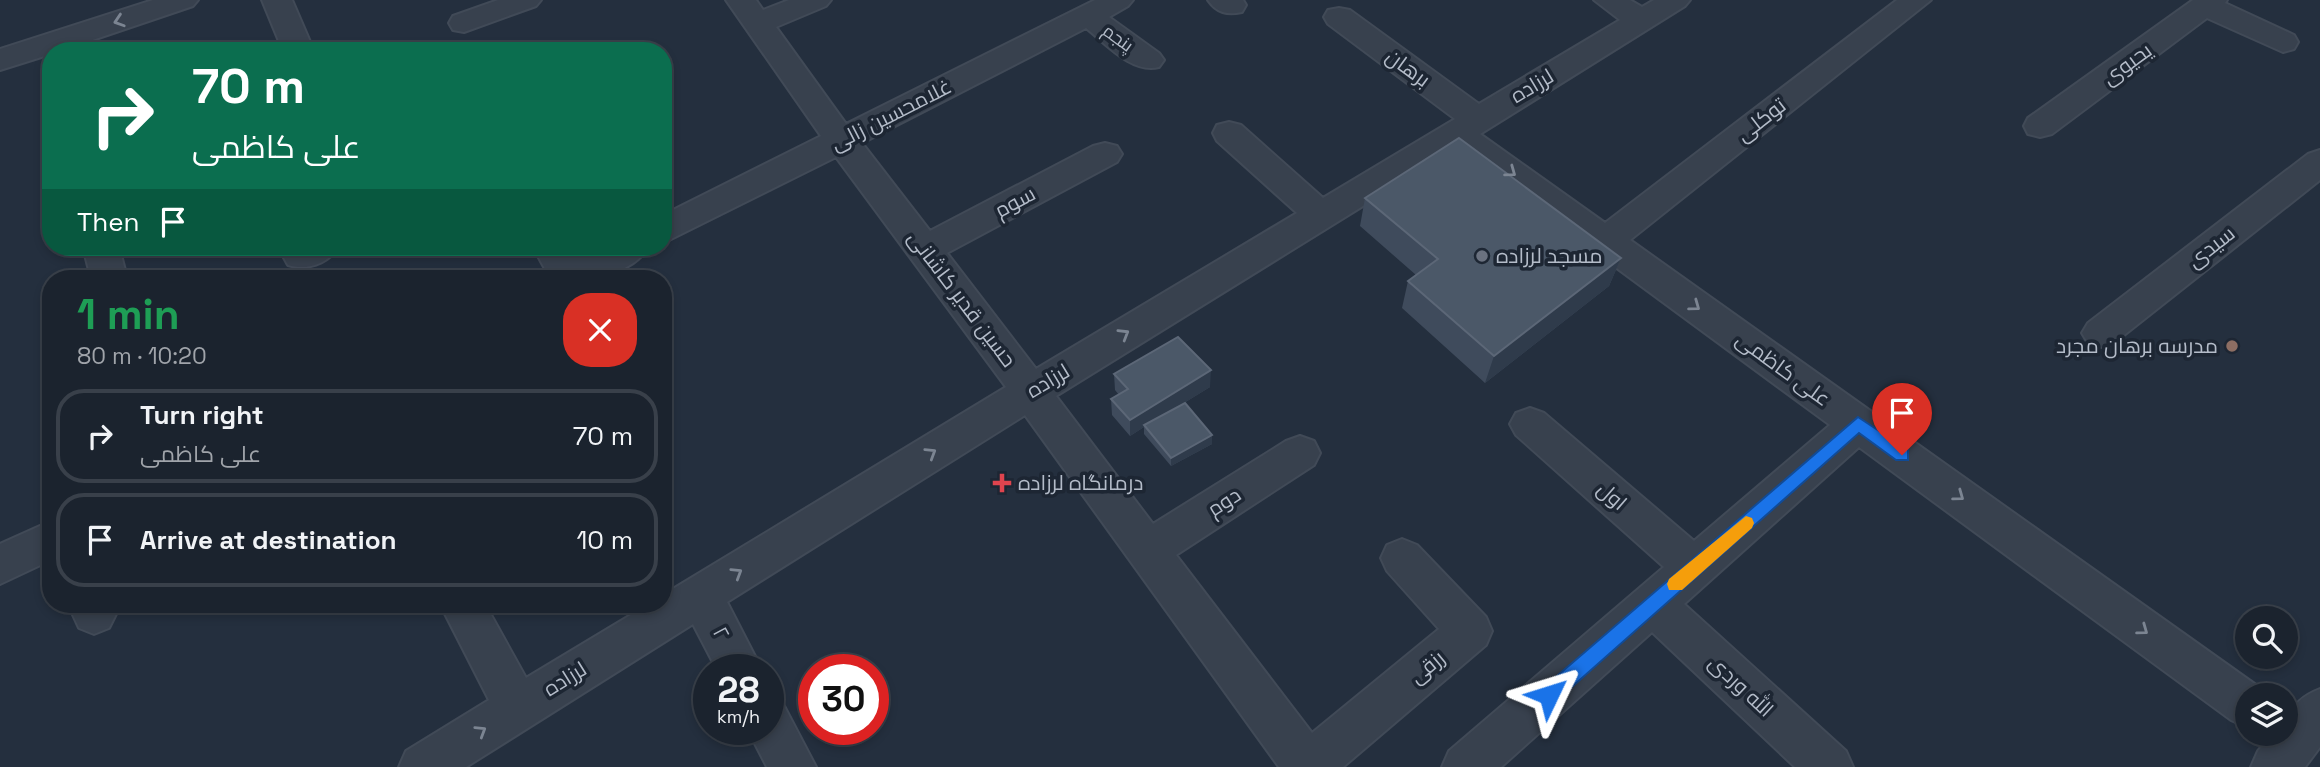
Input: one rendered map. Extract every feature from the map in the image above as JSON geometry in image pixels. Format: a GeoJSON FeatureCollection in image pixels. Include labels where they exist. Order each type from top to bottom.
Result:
{"type":"FeatureCollection","features":[{"type":"Feature","properties":{"kind":"street"},"geometry":{"type":"LineString","coordinates":[[67,42],[183,0]]}},
{"type":"Feature","properties":{"kind":"street"},"geometry":{"type":"LineString","coordinates":[[278,0],[295,42]]}},
{"type":"Feature","properties":{"kind":"street"},"geometry":{"type":"LineString","coordinates":[[473,42],[458,12],[526,0]]}},
{"type":"Feature","properties":{"kind":"street"},"geometry":{"type":"LineString","coordinates":[[749,11],[816,0]]}},
{"type":"Feature","properties":{"kind":"street","name":"غلامحسین زالی"},"geometry":{"type":"LineString","coordinates":[[672,225],[1118,0]]}},
{"type":"Feature","properties":{"kind":"street"},"geometry":{"type":"LineString","coordinates":[[1609,0],[1642,20]]}},
{"type":"Feature","properties":{"kind":"street","name":"لرزاده"},"geometry":{"type":"LineString","coordinates":[[672,606],[701,596],[1030,391],[1675,0]]}},
{"type":"Feature","properties":{"kind":"street","name":"توکلی"},"geometry":{"type":"LineString","coordinates":[[1605,241],[1916,0]]}},
{"type":"Feature","properties":{"kind":"street"},"geometry":{"type":"LineString","coordinates":[[2209,3],[2283,42]]}},
{"type":"Feature","properties":{"kind":"street","name":"یحیوی"},"geometry":{"type":"LineString","coordinates":[[2040,126],[2209,3]]}},
{"type":"Feature","properties":{"kind":"street","name":"حسین قدیر کاشانی"},"geometry":{"type":"LineString","coordinates":[[749,11],[841,140],[925,249],[1307,767]]}},
{"type":"Feature","properties":{"kind":"street","name":"پنجم"},"geometry":{"type":"LineString","coordinates":[[1087,15],[1148,60]]}},
{"type":"Feature","properties":{"kind":"street","name":"برهان"},"geometry":{"type":"LineString","coordinates":[[1339,18],[1466,126]]}},
{"type":"Feature","properties":{"kind":"street"},"geometry":{"type":"LineString","coordinates":[[0,60],[42,50]]}},
{"type":"Feature","properties":{"kind":"street","name":"علی کاظمی"},"geometry":{"type":"LineString","coordinates":[[1466,126],[1605,241],[2235,696]]}},
{"type":"Feature","properties":{"kind":"street"},"geometry":{"type":"LineString","coordinates":[[1229,133],[1321,215]]}},
{"type":"Feature","properties":{"kind":"street","name":"سوم"},"geometry":{"type":"LineString","coordinates":[[925,249],[1105,154]]}},
{"type":"Feature","properties":{"kind":"street","name":"سیدی"},"geometry":{"type":"LineString","coordinates":[[2101,332],[2320,162]]}},
{"type":"Feature","properties":{"kind":"street"},"geometry":{"type":"LineString","coordinates":[[584,270],[612,256]]}},
{"type":"Feature","properties":{"kind":"street"},"geometry":{"type":"LineString","coordinates":[[1466,767],[1858,424]]}},
{"type":"Feature","properties":{"kind":"street","name":"اول"},"geometry":{"type":"LineString","coordinates":[[1530,425],[1695,568]]}},
{"type":"Feature","properties":{"kind":"street","name":"دوم"},"geometry":{"type":"LineString","coordinates":[[1148,550],[1300,453]]}},
{"type":"Feature","properties":{"kind":"street"},"geometry":{"type":"LineString","coordinates":[[0,565],[42,544]]}},
{"type":"Feature","properties":{"kind":"street","name":"رزقی"},"geometry":{"type":"LineString","coordinates":[[1307,767],[1470,631],[1402,558]]}},
{"type":"Feature","properties":{"kind":"street","name":"۲"},"geometry":{"type":"LineString","coordinates":[[701,596],[732,654]]}},
{"type":"Feature","properties":{"kind":"street","name":"الله وردی"},"geometry":{"type":"LineString","coordinates":[[1653,604],[1829,767]]}},
{"type":"Feature","properties":{"kind":"street"},"geometry":{"type":"LineString","coordinates":[[467,613],[518,709]]}},
{"type":"Feature","properties":{"kind":"street","name":"لرزاده"},"geometry":{"type":"LineString","coordinates":[[423,767],[518,709],[647,615]]}},
{"type":"Feature","properties":{"kind":"street"},"geometry":{"type":"LineString","coordinates":[[780,745],[792,767]]}},
{"type":"Feature","properties":{"kind":"building","name":"مسجد لرزاده"},"geometry":{"type":"Polygon","coordinates":[[[1459,138],[1621,258],[1494,356],[1408,281],[1438,259],[1365,198],[1459,138]]]}},
{"type":"Feature","properties":{"kind":"building"},"geometry":{"type":"Polygon","coordinates":[[[1178,337],[1211,370],[1130,420],[1111,399],[1128,389],[1114,374],[1178,337]]]}},
{"type":"Feature","properties":{"kind":"building"},"geometry":{"type":"Polygon","coordinates":[[[1185,403],[1212,435],[1171,458],[1144,425],[1185,403]]]}},
{"type":"Feature","properties":{"kind":"slow traffic"},"geometry":{"type":"LineString","coordinates":[[1676,584],[1746,523]]}},
{"type":"Feature","properties":{"kind":"place","name":"مسجد لرزاده"},"geometry":{"type":"Point","coordinates":[1482,256]}},
{"type":"Feature","properties":{"kind":"place","name":"مدرسه برهان مجرد"},"geometry":{"type":"Point","coordinates":[2232,346]}},
{"type":"Feature","properties":{"kind":"place","name":"درمانگاه لرزاده"},"geometry":{"type":"Point","coordinates":[1002,483]}},
{"type":"Feature","properties":{"kind":"route"},"geometry":{"type":"LineString","coordinates":[[1549,695],[1858,424],[1902,455]]}}]}
